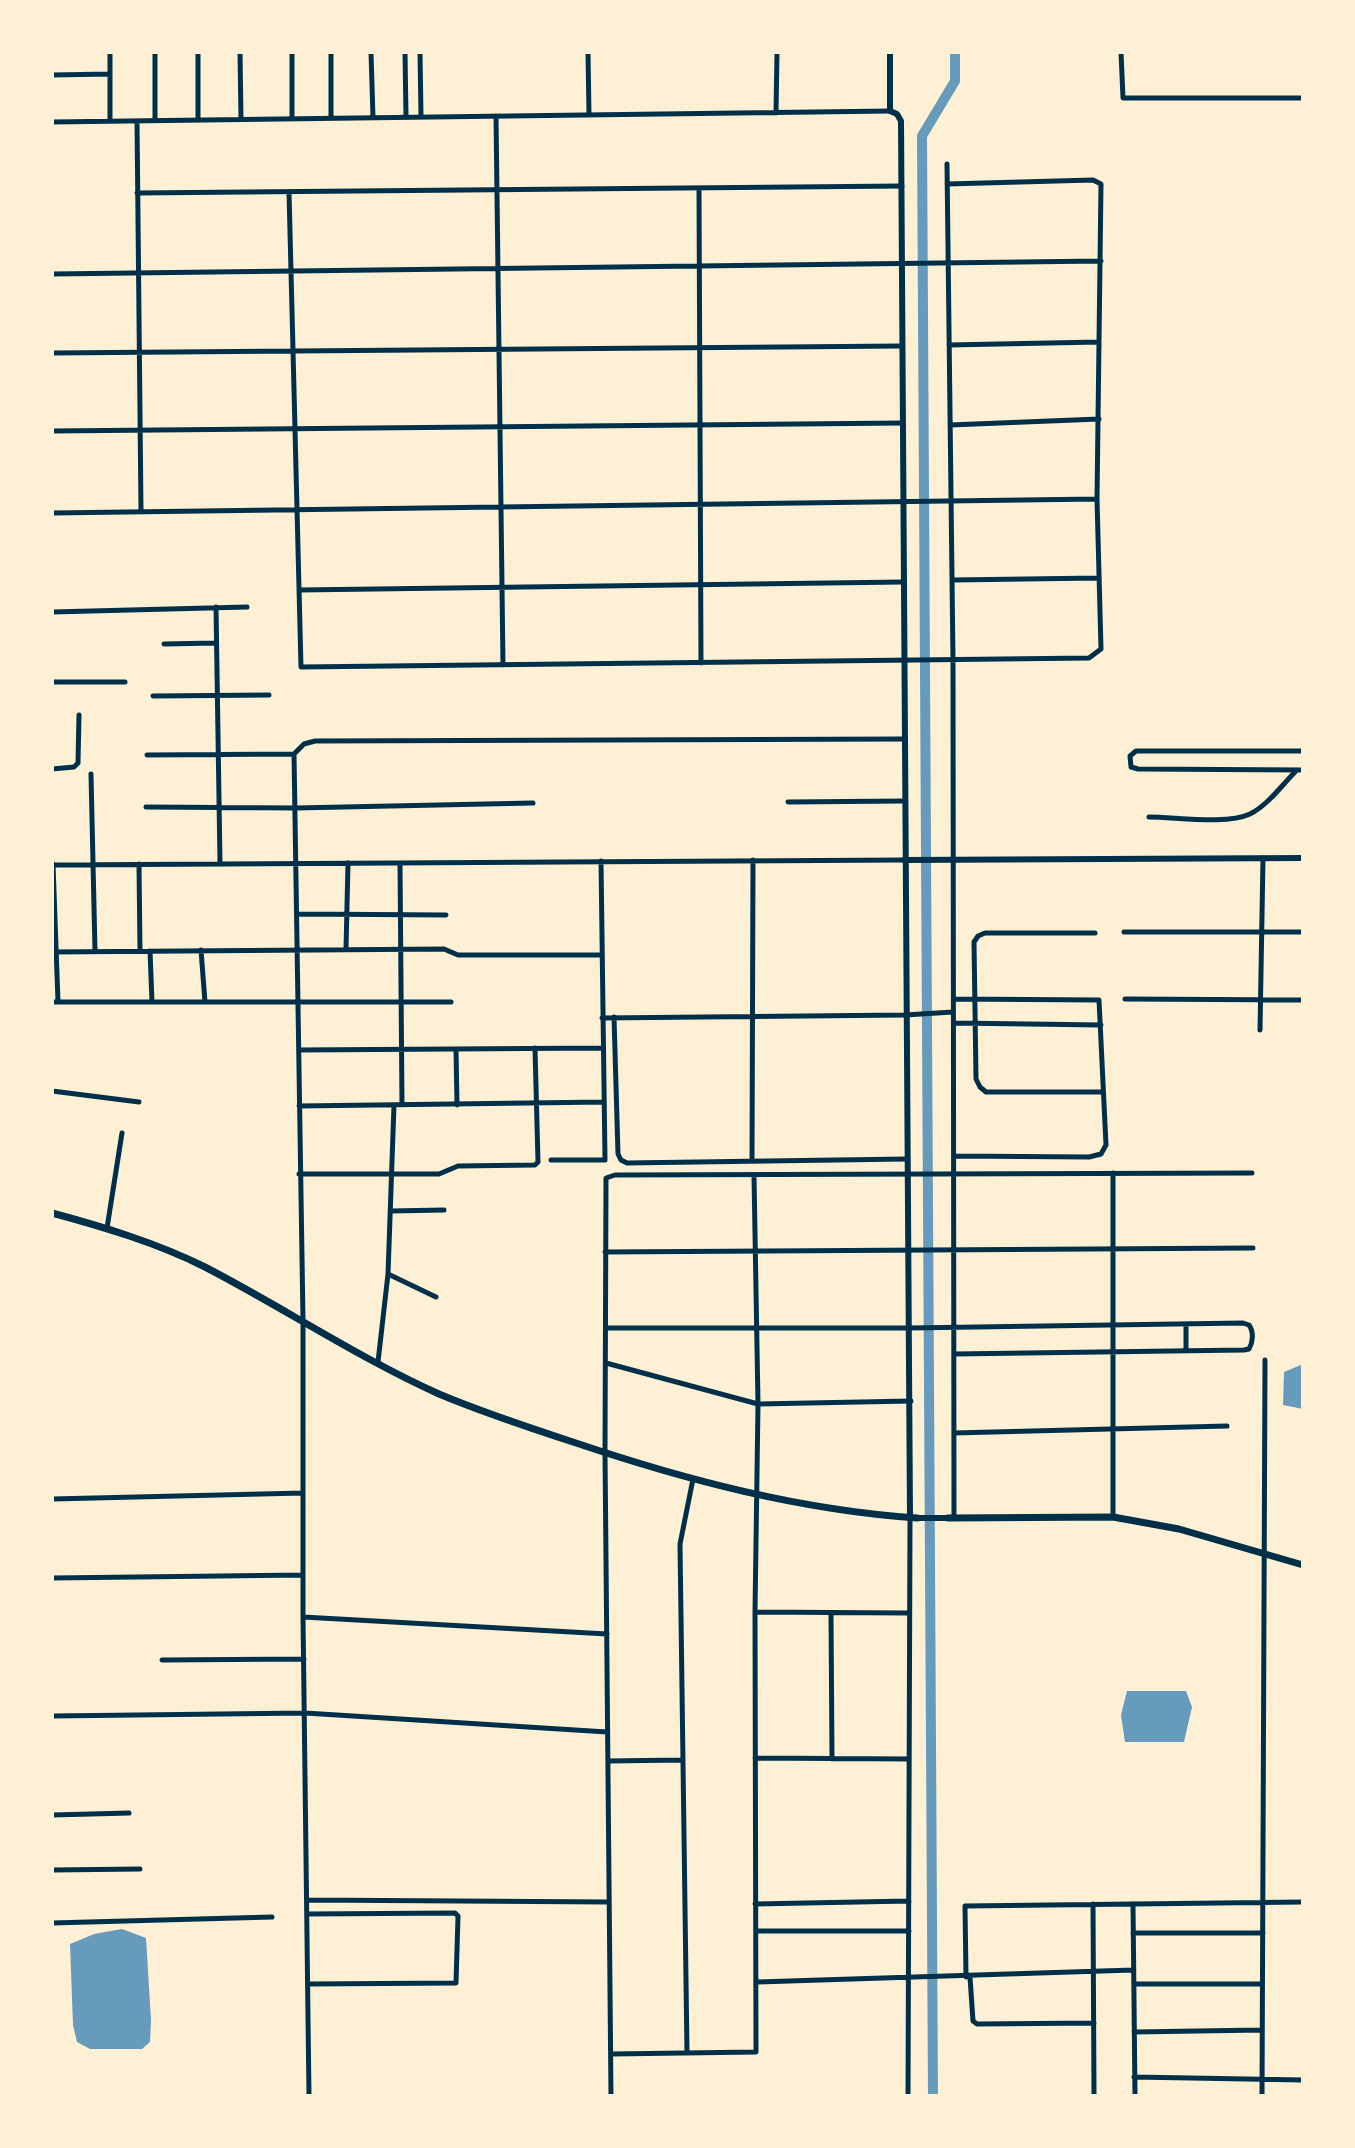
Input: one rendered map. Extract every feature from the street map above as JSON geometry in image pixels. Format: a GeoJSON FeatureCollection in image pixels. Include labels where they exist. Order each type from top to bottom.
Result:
{"type":"FeatureCollection","features":[{"type":"Feature","properties":{"kind":"main road"},"geometry":{"type":"LineString","coordinates":[[52,1213],[107,1228],[203,1266],[438,1393],[504,1419],[693,1479],[827,1508],[913,1518]]}},
{"type":"Feature","properties":{"kind":"main road"},"geometry":{"type":"LineString","coordinates":[[951,1518],[1113,1517],[1179,1529],[1303,1565]]}},
{"type":"Feature","properties":{"kind":"street"},"geometry":{"type":"LineString","coordinates":[[110,52],[110,121]]}},
{"type":"Feature","properties":{"kind":"street"},"geometry":{"type":"LineString","coordinates":[[155,52],[155,120]]}},
{"type":"Feature","properties":{"kind":"street"},"geometry":{"type":"LineString","coordinates":[[198,52],[198,120]]}},
{"type":"Feature","properties":{"kind":"street"},"geometry":{"type":"LineString","coordinates":[[240,52],[241,119]]}},
{"type":"Feature","properties":{"kind":"street"},"geometry":{"type":"LineString","coordinates":[[292,52],[292,119]]}},
{"type":"Feature","properties":{"kind":"street"},"geometry":{"type":"LineString","coordinates":[[331,52],[331,118]]}},
{"type":"Feature","properties":{"kind":"street"},"geometry":{"type":"LineString","coordinates":[[371,52],[373,118]]}},
{"type":"Feature","properties":{"kind":"street"},"geometry":{"type":"LineString","coordinates":[[405,52],[406,117]]}},
{"type":"Feature","properties":{"kind":"street"},"geometry":{"type":"LineString","coordinates":[[420,52],[421,116]]}},
{"type":"Feature","properties":{"kind":"street"},"geometry":{"type":"LineString","coordinates":[[588,52],[589,115]]}},
{"type":"Feature","properties":{"kind":"street"},"geometry":{"type":"LineString","coordinates":[[776,113],[777,52]]}},
{"type":"Feature","properties":{"kind":"street"},"geometry":{"type":"LineString","coordinates":[[890,52],[890,111]]}},
{"type":"Feature","properties":{"kind":"street"},"geometry":{"type":"LineString","coordinates":[[1121,52],[1123,98],[1303,98]]}},
{"type":"Feature","properties":{"kind":"street"},"geometry":{"type":"LineString","coordinates":[[52,75],[110,74]]}},
{"type":"Feature","properties":{"kind":"street"},"geometry":{"type":"LineString","coordinates":[[52,122],[890,111],[897,114],[901,121],[906,501],[903,582],[907,661],[904,739],[906,1159],[909,1175],[913,1518],[907,1613],[908,2096]]}},
{"type":"Feature","properties":{"kind":"street"},"geometry":{"type":"LineString","coordinates":[[496,116],[503,665]]}},
{"type":"Feature","properties":{"kind":"street"},"geometry":{"type":"LineString","coordinates":[[137,121],[141,511]]}},
{"type":"Feature","properties":{"kind":"street"},"geometry":{"type":"LineString","coordinates":[[913,1518],[951,1518],[954,1433],[954,999],[950,859],[953,660],[948,501],[947,164]]}},
{"type":"Feature","properties":{"kind":"street"},"geometry":{"type":"LineString","coordinates":[[289,192],[301,667],[1089,658],[1101,649],[1097,499],[1101,184],[1093,180],[947,184]]}},
{"type":"Feature","properties":{"kind":"street"},"geometry":{"type":"LineString","coordinates":[[137,193],[902,186]]}},
{"type":"Feature","properties":{"kind":"street"},"geometry":{"type":"LineString","coordinates":[[699,188],[701,663]]}},
{"type":"Feature","properties":{"kind":"street"},"geometry":{"type":"LineString","coordinates":[[52,274],[1101,261]]}},
{"type":"Feature","properties":{"kind":"street"},"geometry":{"type":"LineString","coordinates":[[949,345],[1099,342]]}},
{"type":"Feature","properties":{"kind":"street"},"geometry":{"type":"LineString","coordinates":[[52,353],[902,346]]}},
{"type":"Feature","properties":{"kind":"street"},"geometry":{"type":"LineString","coordinates":[[950,425],[1099,419]]}},
{"type":"Feature","properties":{"kind":"street"},"geometry":{"type":"LineString","coordinates":[[52,431],[903,423]]}},
{"type":"Feature","properties":{"kind":"street"},"geometry":{"type":"LineString","coordinates":[[52,513],[1097,499]]}},
{"type":"Feature","properties":{"kind":"street"},"geometry":{"type":"LineString","coordinates":[[952,580],[1099,578]]}},
{"type":"Feature","properties":{"kind":"street"},"geometry":{"type":"LineString","coordinates":[[299,590],[903,582]]}},
{"type":"Feature","properties":{"kind":"street"},"geometry":{"type":"LineString","coordinates":[[216,607],[220,863]]}},
{"type":"Feature","properties":{"kind":"street"},"geometry":{"type":"LineString","coordinates":[[52,612],[247,607]]}},
{"type":"Feature","properties":{"kind":"street"},"geometry":{"type":"LineString","coordinates":[[164,644],[216,643]]}},
{"type":"Feature","properties":{"kind":"street"},"geometry":{"type":"LineString","coordinates":[[52,682],[125,682]]}},
{"type":"Feature","properties":{"kind":"street"},"geometry":{"type":"LineString","coordinates":[[153,696],[269,695]]}},
{"type":"Feature","properties":{"kind":"street"},"geometry":{"type":"LineString","coordinates":[[52,769],[74,767],[78,763],[79,715]]}},
{"type":"Feature","properties":{"kind":"street"},"geometry":{"type":"LineString","coordinates":[[147,755],[294,754],[304,744],[315,741],[904,739]]}},
{"type":"Feature","properties":{"kind":"street"},"geometry":{"type":"LineString","coordinates":[[1300,770],[1138,769],[1131,767],[1129,761],[1136,751],[1303,751]]}},
{"type":"Feature","properties":{"kind":"street"},"geometry":{"type":"LineString","coordinates":[[294,754],[303,1320],[309,2096]]}},
{"type":"Feature","properties":{"kind":"street"},"geometry":{"type":"LineString","coordinates":[[1149,817],[1235,819],[1251,814],[1266,803],[1300,770]]}},
{"type":"Feature","properties":{"kind":"street"},"geometry":{"type":"LineString","coordinates":[[91,774],[95,951]]}},
{"type":"Feature","properties":{"kind":"street"},"geometry":{"type":"LineString","coordinates":[[788,802],[904,801]]}},
{"type":"Feature","properties":{"kind":"street"},"geometry":{"type":"LineString","coordinates":[[146,807],[296,808],[533,803]]}},
{"type":"Feature","properties":{"kind":"street"},"geometry":{"type":"LineString","coordinates":[[1260,1030],[1263,858]]}},
{"type":"Feature","properties":{"kind":"street"},"geometry":{"type":"LineString","coordinates":[[451,1002],[55,1002],[52,864],[1303,858]]}},
{"type":"Feature","properties":{"kind":"street"},"geometry":{"type":"LineString","coordinates":[[752,1160],[753,860]]}},
{"type":"Feature","properties":{"kind":"street"},"geometry":{"type":"LineString","coordinates":[[551,1160],[605,1160],[601,861]]}},
{"type":"Feature","properties":{"kind":"street"},"geometry":{"type":"LineString","coordinates":[[346,949],[348,863]]}},
{"type":"Feature","properties":{"kind":"street"},"geometry":{"type":"LineString","coordinates":[[400,863],[402,1105]]}},
{"type":"Feature","properties":{"kind":"street"},"geometry":{"type":"LineString","coordinates":[[139,864],[140,951]]}},
{"type":"Feature","properties":{"kind":"street"},"geometry":{"type":"LineString","coordinates":[[297,914],[446,915]]}},
{"type":"Feature","properties":{"kind":"street"},"geometry":{"type":"LineString","coordinates":[[1124,932],[1303,932]]}},
{"type":"Feature","properties":{"kind":"street"},"geometry":{"type":"LineString","coordinates":[[1095,933],[985,933],[978,936],[974,942],[976,1079],[986,1092],[1102,1092]]}},
{"type":"Feature","properties":{"kind":"street"},"geometry":{"type":"LineString","coordinates":[[54,952],[444,949],[458,955],[602,955]]}},
{"type":"Feature","properties":{"kind":"street"},"geometry":{"type":"LineString","coordinates":[[201,950],[205,1002]]}},
{"type":"Feature","properties":{"kind":"street"},"geometry":{"type":"LineString","coordinates":[[150,951],[152,1002]]}},
{"type":"Feature","properties":{"kind":"street"},"geometry":{"type":"LineString","coordinates":[[954,999],[1096,999],[1100,1003],[1106,1145],[1101,1154],[1089,1157],[954,1156]]}},
{"type":"Feature","properties":{"kind":"street"},"geometry":{"type":"LineString","coordinates":[[1125,999],[1303,1000]]}},
{"type":"Feature","properties":{"kind":"street"},"geometry":{"type":"LineString","coordinates":[[602,1018],[954,1012]]}},
{"type":"Feature","properties":{"kind":"street"},"geometry":{"type":"LineString","coordinates":[[614,1017],[618,1154],[627,1163],[906,1159]]}},
{"type":"Feature","properties":{"kind":"street"},"geometry":{"type":"LineString","coordinates":[[954,1023],[1101,1025]]}},
{"type":"Feature","properties":{"kind":"street"},"geometry":{"type":"LineString","coordinates":[[299,1174],[439,1174],[458,1166],[535,1165],[538,1162],[535,1048]]}},
{"type":"Feature","properties":{"kind":"street"},"geometry":{"type":"LineString","coordinates":[[299,1050],[603,1048]]}},
{"type":"Feature","properties":{"kind":"street"},"geometry":{"type":"LineString","coordinates":[[456,1049],[457,1105]]}},
{"type":"Feature","properties":{"kind":"street"},"geometry":{"type":"LineString","coordinates":[[52,1091],[139,1102]]}},
{"type":"Feature","properties":{"kind":"street"},"geometry":{"type":"LineString","coordinates":[[299,1106],[604,1102]]}},
{"type":"Feature","properties":{"kind":"street"},"geometry":{"type":"LineString","coordinates":[[378,1362],[388,1274],[394,1105]]}},
{"type":"Feature","properties":{"kind":"street"},"geometry":{"type":"LineString","coordinates":[[107,1228],[122,1133]]}},
{"type":"Feature","properties":{"kind":"street"},"geometry":{"type":"LineString","coordinates":[[1113,1173],[1113,1517]]}},
{"type":"Feature","properties":{"kind":"street"},"geometry":{"type":"LineString","coordinates":[[611,2096],[605,1453],[606,1178],[615,1175],[1252,1173]]}},
{"type":"Feature","properties":{"kind":"street"},"geometry":{"type":"LineString","coordinates":[[611,2054],[756,2052],[758,1404],[754,1176]]}},
{"type":"Feature","properties":{"kind":"street"},"geometry":{"type":"LineString","coordinates":[[391,1211],[444,1210]]}},
{"type":"Feature","properties":{"kind":"street"},"geometry":{"type":"LineString","coordinates":[[605,1252],[1253,1248]]}},
{"type":"Feature","properties":{"kind":"street"},"geometry":{"type":"LineString","coordinates":[[388,1274],[436,1297]]}},
{"type":"Feature","properties":{"kind":"street"},"geometry":{"type":"LineString","coordinates":[[606,1328],[952,1328],[1243,1323],[1252,1330],[1249,1349],[954,1354]]}},
{"type":"Feature","properties":{"kind":"street"},"geometry":{"type":"LineString","coordinates":[[1186,1324],[1186,1351]]}},
{"type":"Feature","properties":{"kind":"street"},"geometry":{"type":"LineString","coordinates":[[1262,2096],[1265,1360]]}},
{"type":"Feature","properties":{"kind":"street"},"geometry":{"type":"LineString","coordinates":[[606,1363],[758,1404],[911,1401]]}},
{"type":"Feature","properties":{"kind":"street"},"geometry":{"type":"LineString","coordinates":[[954,1433],[1227,1426]]}},
{"type":"Feature","properties":{"kind":"street"},"geometry":{"type":"LineString","coordinates":[[687,2053],[680,1544],[693,1479]]}},
{"type":"Feature","properties":{"kind":"street"},"geometry":{"type":"LineString","coordinates":[[52,1499],[303,1493]]}},
{"type":"Feature","properties":{"kind":"street"},"geometry":{"type":"LineString","coordinates":[[52,1578],[303,1575]]}},
{"type":"Feature","properties":{"kind":"street"},"geometry":{"type":"LineString","coordinates":[[755,1612],[907,1613]]}},
{"type":"Feature","properties":{"kind":"street"},"geometry":{"type":"LineString","coordinates":[[831,1613],[832,1759]]}},
{"type":"Feature","properties":{"kind":"street"},"geometry":{"type":"LineString","coordinates":[[303,1617],[607,1634]]}},
{"type":"Feature","properties":{"kind":"street"},"geometry":{"type":"LineString","coordinates":[[162,1660],[304,1659]]}},
{"type":"Feature","properties":{"kind":"street"},"geometry":{"type":"LineString","coordinates":[[52,1716],[305,1713],[607,1732]]}},
{"type":"Feature","properties":{"kind":"street"},"geometry":{"type":"LineString","coordinates":[[755,1758],[908,1759]]}},
{"type":"Feature","properties":{"kind":"street"},"geometry":{"type":"LineString","coordinates":[[608,1761],[682,1760]]}},
{"type":"Feature","properties":{"kind":"street"},"geometry":{"type":"LineString","coordinates":[[52,1815],[129,1813]]}},
{"type":"Feature","properties":{"kind":"street"},"geometry":{"type":"LineString","coordinates":[[52,1870],[140,1869]]}},
{"type":"Feature","properties":{"kind":"street"},"geometry":{"type":"LineString","coordinates":[[308,1900],[609,1902]]}},
{"type":"Feature","properties":{"kind":"street"},"geometry":{"type":"LineString","coordinates":[[755,1904],[909,1901]]}},
{"type":"Feature","properties":{"kind":"street"},"geometry":{"type":"LineString","coordinates":[[1094,2023],[977,2024],[973,2021],[965,1906],[1303,1902]]}},
{"type":"Feature","properties":{"kind":"street"},"geometry":{"type":"LineString","coordinates":[[1093,1904],[1094,2096]]}},
{"type":"Feature","properties":{"kind":"street"},"geometry":{"type":"LineString","coordinates":[[1133,1904],[1135,2096]]}},
{"type":"Feature","properties":{"kind":"street"},"geometry":{"type":"LineString","coordinates":[[308,1914],[455,1913],[458,1916],[456,1983],[308,1984]]}},
{"type":"Feature","properties":{"kind":"street"},"geometry":{"type":"LineString","coordinates":[[52,1923],[272,1917]]}},
{"type":"Feature","properties":{"kind":"street"},"geometry":{"type":"LineString","coordinates":[[756,1931],[909,1931]]}},
{"type":"Feature","properties":{"kind":"street"},"geometry":{"type":"LineString","coordinates":[[1133,1933],[1263,1933]]}},
{"type":"Feature","properties":{"kind":"street"},"geometry":{"type":"LineString","coordinates":[[758,1982],[1133,1970]]}},
{"type":"Feature","properties":{"kind":"street"},"geometry":{"type":"LineString","coordinates":[[1134,1984],[1262,1984]]}},
{"type":"Feature","properties":{"kind":"street"},"geometry":{"type":"LineString","coordinates":[[1134,2032],[1262,2030]]}},
{"type":"Feature","properties":{"kind":"street"},"geometry":{"type":"LineString","coordinates":[[1134,2077],[1303,2080]]}},
{"type":"Feature","properties":{"kind":"water"},"geometry":{"type":"Polygon","coordinates":[[[1303,1364],[1303,1409],[1283,1405],[1284,1372],[1303,1364]]]}},
{"type":"Feature","properties":{"kind":"water"},"geometry":{"type":"Polygon","coordinates":[[[1127,1691],[1186,1691],[1192,1707],[1184,1742],[1125,1742],[1121,1715],[1127,1691]]]}},
{"type":"Feature","properties":{"kind":"water"},"geometry":{"type":"Polygon","coordinates":[[[122,1929],[146,1938],[150,2042],[142,2049],[90,2049],[77,2042],[73,2025],[70,1944],[94,1934],[122,1929]]]}},
{"type":"Feature","properties":{"kind":"waterway"},"geometry":{"type":"LineString","coordinates":[[933,2096],[922,136],[955,81],[955,52]]}}]}
